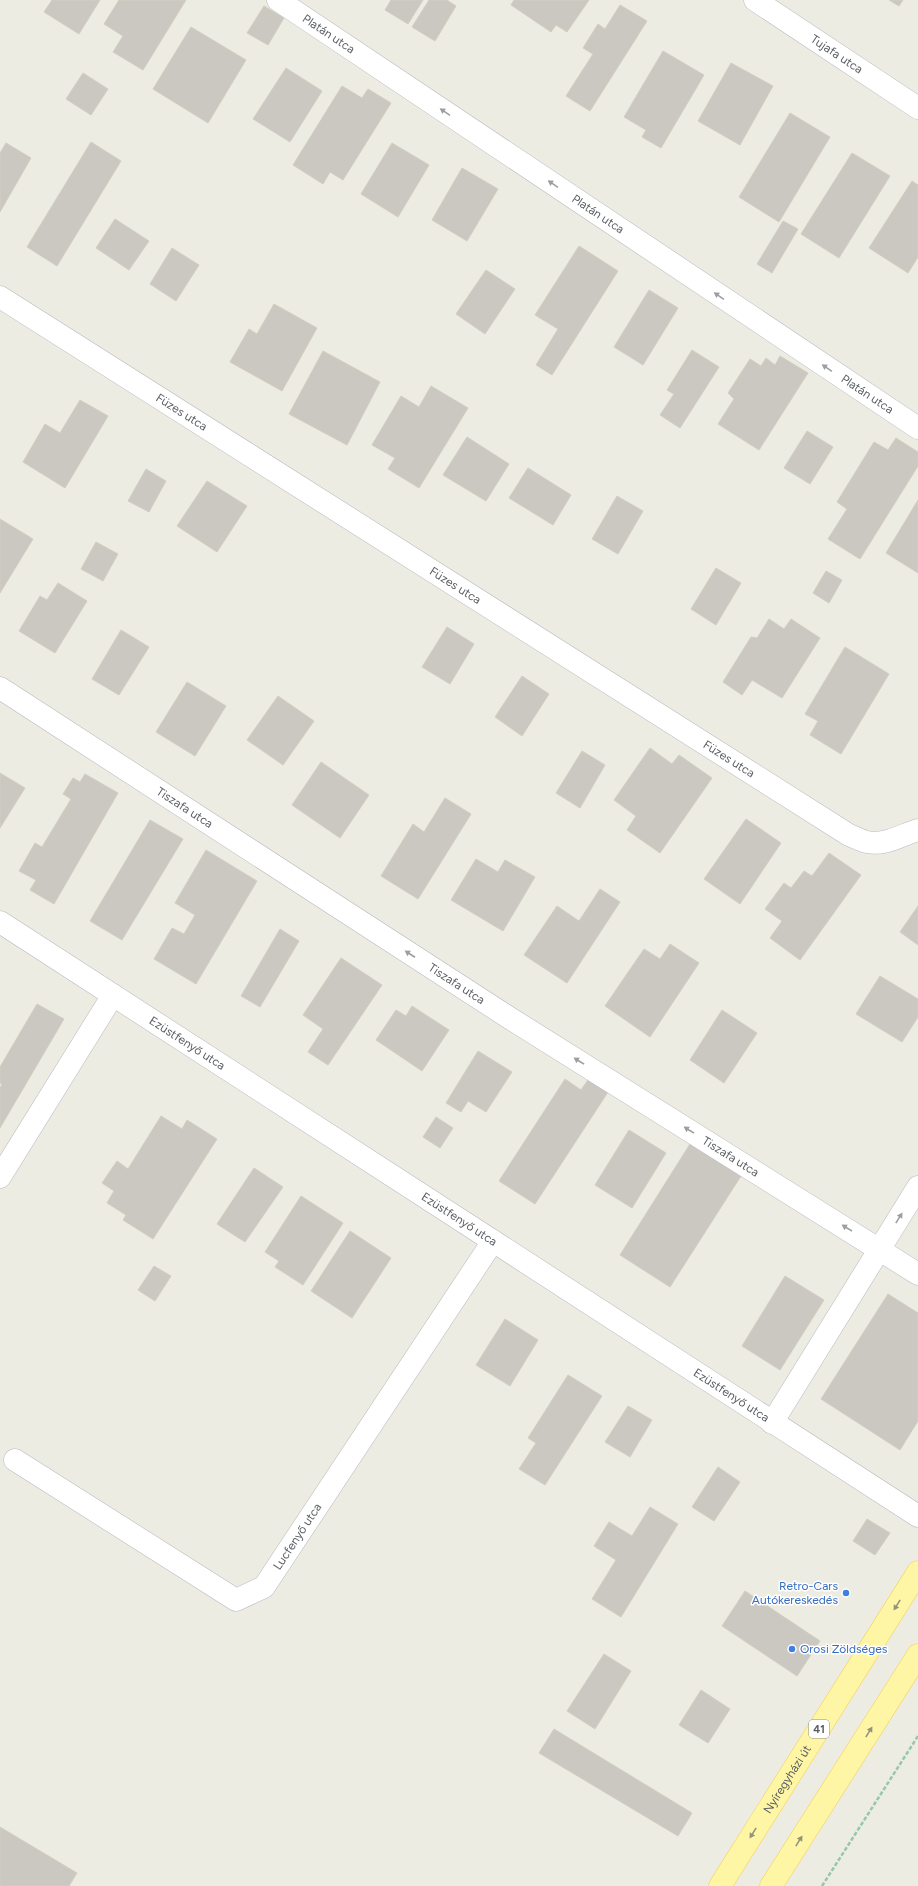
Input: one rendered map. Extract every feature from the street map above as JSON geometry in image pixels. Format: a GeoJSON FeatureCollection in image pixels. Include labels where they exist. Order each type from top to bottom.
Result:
{"type":"FeatureCollection","features":[{"type":"Feature","properties":{"kind":"main road","name":"Nyíregyházi út"},"geometry":{"type":"LineString","coordinates":[[720,1886],[918,1572]]}},
{"type":"Feature","properties":{"kind":"main road"},"geometry":{"type":"LineString","coordinates":[[771,1886],[918,1655]]}},
{"type":"Feature","properties":{"kind":"street","name":"Platán utca"},"geometry":{"type":"LineString","coordinates":[[278,0],[918,428]]}},
{"type":"Feature","properties":{"kind":"street","name":"Tujafa utca"},"geometry":{"type":"LineString","coordinates":[[755,0],[918,108]]}},
{"type":"Feature","properties":{"kind":"street","name":"Füzes utca"},"geometry":{"type":"LineString","coordinates":[[0,297],[849,835],[866,842],[880,842],[893,840],[918,830]]}},
{"type":"Feature","properties":{"kind":"street","name":"Tiszafa utca"},"geometry":{"type":"LineString","coordinates":[[0,688],[508,1017],[880,1248],[918,1274]]}},
{"type":"Feature","properties":{"kind":"street","name":"Ezüstfenyő utca"},"geometry":{"type":"LineString","coordinates":[[0,922],[772,1423],[918,1516]]}},
{"type":"Feature","properties":{"kind":"street"},"geometry":{"type":"LineString","coordinates":[[0,1177],[113,995]]}},
{"type":"Feature","properties":{"kind":"street"},"geometry":{"type":"LineString","coordinates":[[772,1423],[918,1187]]}},
{"type":"Feature","properties":{"kind":"street","name":"Lucfenyő utca"},"geometry":{"type":"LineString","coordinates":[[14,1460],[236,1600],[264,1587],[493,1241]]}},
{"type":"Feature","properties":{"kind":"path"},"geometry":{"type":"LineString","coordinates":[[822,1886],[918,1736]]}},
{"type":"Feature","properties":{"kind":"building"},"geometry":{"type":"Polygon","coordinates":[[[52,0],[100,0],[79,34],[44,12],[52,0]]]}},
{"type":"Feature","properties":{"kind":"building"},"geometry":{"type":"Polygon","coordinates":[[[119,0],[186,0],[143,70],[113,52],[123,36],[104,24],[119,0]]]}},
{"type":"Feature","properties":{"kind":"building"},"geometry":{"type":"Polygon","coordinates":[[[391,0],[423,0],[408,24],[385,10],[391,0]]]}},
{"type":"Feature","properties":{"kind":"building"},"geometry":{"type":"Polygon","coordinates":[[[429,0],[447,0],[456,6],[435,41],[412,27],[429,0]]]}},
{"type":"Feature","properties":{"kind":"building"},"geometry":{"type":"Polygon","coordinates":[[[514,0],[589,0],[567,32],[556,25],[551,32],[511,5],[514,0]]]}},
{"type":"Feature","properties":{"kind":"building"},"geometry":{"type":"Polygon","coordinates":[[[889,0],[903,0],[899,6],[889,0]]]}},
{"type":"Feature","properties":{"kind":"building"},"geometry":{"type":"Polygon","coordinates":[[[620,5],[647,21],[590,111],[566,96],[593,54],[583,48],[598,24],[605,29],[620,5]]]}},
{"type":"Feature","properties":{"kind":"building"},"geometry":{"type":"Polygon","coordinates":[[[264,6],[284,18],[268,45],[247,33],[264,6]]]}},
{"type":"Feature","properties":{"kind":"building"},"geometry":{"type":"Polygon","coordinates":[[[191,27],[246,60],[208,123],[153,89],[191,27]]]}},
{"type":"Feature","properties":{"kind":"building"},"geometry":{"type":"Polygon","coordinates":[[[663,51],[704,75],[661,148],[642,137],[646,130],[624,117],[663,51]]]}},
{"type":"Feature","properties":{"kind":"building"},"geometry":{"type":"Polygon","coordinates":[[[731,63],[773,86],[740,145],[698,121],[731,63]]]}},
{"type":"Feature","properties":{"kind":"building"},"geometry":{"type":"Polygon","coordinates":[[[286,68],[322,91],[290,142],[253,119],[286,68]]]}},
{"type":"Feature","properties":{"kind":"building"},"geometry":{"type":"Polygon","coordinates":[[[83,73],[108,89],[91,115],[66,99],[83,73]]]}},
{"type":"Feature","properties":{"kind":"building"},"geometry":{"type":"Polygon","coordinates":[[[342,86],[362,98],[368,89],[391,103],[343,180],[330,172],[323,184],[293,165],[342,86]]]}},
{"type":"Feature","properties":{"kind":"building"},"geometry":{"type":"Polygon","coordinates":[[[790,113],[830,137],[779,222],[739,197],[790,113]]]}},
{"type":"Feature","properties":{"kind":"building"},"geometry":{"type":"Polygon","coordinates":[[[91,142],[121,161],[57,266],[27,247],[91,142]]]}},
{"type":"Feature","properties":{"kind":"building"},"geometry":{"type":"Polygon","coordinates":[[[6,143],[31,158],[0,212],[0,153],[6,143]]]}},
{"type":"Feature","properties":{"kind":"building"},"geometry":{"type":"Polygon","coordinates":[[[392,143],[429,165],[398,217],[361,194],[392,143]]]}},
{"type":"Feature","properties":{"kind":"building"},"geometry":{"type":"Polygon","coordinates":[[[852,153],[890,176],[839,258],[801,234],[852,153]]]}},
{"type":"Feature","properties":{"kind":"building"},"geometry":{"type":"Polygon","coordinates":[[[462,168],[498,189],[467,241],[432,220],[462,168]]]}},
{"type":"Feature","properties":{"kind":"building"},"geometry":{"type":"Polygon","coordinates":[[[912,181],[918,185],[918,257],[908,273],[869,248],[912,181]]]}},
{"type":"Feature","properties":{"kind":"building"},"geometry":{"type":"Polygon","coordinates":[[[115,219],[149,241],[129,270],[96,248],[115,219]]]}},
{"type":"Feature","properties":{"kind":"building"},"geometry":{"type":"Polygon","coordinates":[[[783,221],[798,229],[772,273],[757,264],[783,221]]]}},
{"type":"Feature","properties":{"kind":"building"},"geometry":{"type":"Polygon","coordinates":[[[579,246],[618,271],[552,375],[536,365],[558,329],[535,315],[579,246]]]}},
{"type":"Feature","properties":{"kind":"building"},"geometry":{"type":"Polygon","coordinates":[[[172,248],[199,265],[176,301],[150,284],[172,248]]]}},
{"type":"Feature","properties":{"kind":"building"},"geometry":{"type":"Polygon","coordinates":[[[486,270],[515,289],[485,334],[456,314],[486,270]]]}},
{"type":"Feature","properties":{"kind":"building"},"geometry":{"type":"Polygon","coordinates":[[[649,290],[678,308],[643,365],[614,347],[649,290]]]}},
{"type":"Feature","properties":{"kind":"building"},"geometry":{"type":"Polygon","coordinates":[[[274,304],[317,328],[282,391],[230,362],[249,329],[257,334],[274,304]]]}},
{"type":"Feature","properties":{"kind":"building"},"geometry":{"type":"Polygon","coordinates":[[[692,350],[719,367],[680,428],[660,415],[674,394],[667,390],[692,350]]]}},
{"type":"Feature","properties":{"kind":"building"},"geometry":{"type":"Polygon","coordinates":[[[323,351],[380,382],[347,445],[289,414],[323,351]]]}},
{"type":"Feature","properties":{"kind":"building"},"geometry":{"type":"Polygon","coordinates":[[[780,356],[808,373],[759,450],[718,424],[734,399],[728,393],[750,359],[761,366],[766,358],[775,365],[780,356]]]}},
{"type":"Feature","properties":{"kind":"building"},"geometry":{"type":"Polygon","coordinates":[[[431,386],[468,408],[419,488],[388,469],[395,458],[372,445],[401,396],[419,407],[431,386]]]}},
{"type":"Feature","properties":{"kind":"building"},"geometry":{"type":"Polygon","coordinates":[[[80,400],[108,416],[65,488],[23,462],[45,424],[60,433],[80,400]]]}},
{"type":"Feature","properties":{"kind":"building"},"geometry":{"type":"Polygon","coordinates":[[[807,431],[833,447],[810,484],[784,468],[807,431]]]}},
{"type":"Feature","properties":{"kind":"building"},"geometry":{"type":"Polygon","coordinates":[[[467,437],[509,464],[486,501],[443,475],[467,437]]]}},
{"type":"Feature","properties":{"kind":"building"},"geometry":{"type":"Polygon","coordinates":[[[896,438],[918,452],[918,466],[860,559],[828,539],[847,509],[837,502],[874,442],[888,450],[896,438]]]}},
{"type":"Feature","properties":{"kind":"building"},"geometry":{"type":"Polygon","coordinates":[[[528,468],[571,495],[553,525],[509,498],[528,468]]]}},
{"type":"Feature","properties":{"kind":"building"},"geometry":{"type":"Polygon","coordinates":[[[146,469],[166,481],[149,512],[128,501],[146,469]]]}},
{"type":"Feature","properties":{"kind":"building"},"geometry":{"type":"Polygon","coordinates":[[[207,481],[247,506],[217,552],[177,526],[207,481]]]}},
{"type":"Feature","properties":{"kind":"building"},"geometry":{"type":"Polygon","coordinates":[[[617,496],[643,511],[618,554],[592,539],[617,496]]]}},
{"type":"Feature","properties":{"kind":"building"},"geometry":{"type":"Polygon","coordinates":[[[918,500],[918,573],[886,553],[918,500]]]}},
{"type":"Feature","properties":{"kind":"building"},"geometry":{"type":"Polygon","coordinates":[[[0,519],[33,539],[0,593],[0,519]]]}},
{"type":"Feature","properties":{"kind":"building"},"geometry":{"type":"Polygon","coordinates":[[[96,542],[118,554],[103,581],[81,569],[96,542]]]}},
{"type":"Feature","properties":{"kind":"building"},"geometry":{"type":"Polygon","coordinates":[[[716,568],[741,583],[716,625],[691,609],[716,568]]]}},
{"type":"Feature","properties":{"kind":"building"},"geometry":{"type":"Polygon","coordinates":[[[826,571],[842,580],[829,603],[813,593],[826,571]]]}},
{"type":"Feature","properties":{"kind":"building"},"geometry":{"type":"Polygon","coordinates":[[[58,583],[87,601],[55,653],[19,631],[40,596],[47,600],[58,583]]]}},
{"type":"Feature","properties":{"kind":"building"},"geometry":{"type":"Polygon","coordinates":[[[769,619],[784,629],[791,619],[820,638],[782,698],[752,680],[742,695],[723,682],[751,637],[757,638],[769,619]]]}},
{"type":"Feature","properties":{"kind":"building"},"geometry":{"type":"Polygon","coordinates":[[[447,627],[474,644],[450,684],[422,667],[447,627]]]}},
{"type":"Feature","properties":{"kind":"building"},"geometry":{"type":"Polygon","coordinates":[[[121,630],[149,647],[119,695],[92,679],[121,630]]]}},
{"type":"Feature","properties":{"kind":"building"},"geometry":{"type":"Polygon","coordinates":[[[845,647],[889,674],[841,754],[810,735],[818,721],[805,714],[845,647]]]}},
{"type":"Feature","properties":{"kind":"building"},"geometry":{"type":"Polygon","coordinates":[[[522,676],[549,694],[522,736],[495,717],[522,676]]]}},
{"type":"Feature","properties":{"kind":"building"},"geometry":{"type":"Polygon","coordinates":[[[187,682],[226,706],[195,756],[156,732],[187,682]]]}},
{"type":"Feature","properties":{"kind":"building"},"geometry":{"type":"Polygon","coordinates":[[[278,696],[314,721],[283,765],[247,740],[278,696]]]}},
{"type":"Feature","properties":{"kind":"building"},"geometry":{"type":"Polygon","coordinates":[[[650,748],[672,764],[679,755],[712,778],[660,853],[627,830],[636,816],[614,800],[650,748]]]}},
{"type":"Feature","properties":{"kind":"building"},"geometry":{"type":"Polygon","coordinates":[[[582,751],[605,765],[580,808],[556,793],[582,751]]]}},
{"type":"Feature","properties":{"kind":"building"},"geometry":{"type":"Polygon","coordinates":[[[321,762],[369,795],[340,838],[292,805],[321,762]]]}},
{"type":"Feature","properties":{"kind":"building"},"geometry":{"type":"Polygon","coordinates":[[[0,773],[25,788],[0,828],[0,773]]]}},
{"type":"Feature","properties":{"kind":"building"},"geometry":{"type":"Polygon","coordinates":[[[85,774],[118,793],[54,904],[30,890],[36,880],[19,871],[35,843],[42,847],[71,799],[63,794],[73,778],[80,782],[85,774]]]}},
{"type":"Feature","properties":{"kind":"building"},"geometry":{"type":"Polygon","coordinates":[[[445,798],[471,814],[418,899],[381,876],[413,824],[424,832],[445,798]]]}},
{"type":"Feature","properties":{"kind":"building"},"geometry":{"type":"Polygon","coordinates":[[[746,819],[781,843],[740,904],[704,879],[746,819]]]}},
{"type":"Feature","properties":{"kind":"building"},"geometry":{"type":"Polygon","coordinates":[[[150,820],[183,839],[122,940],[90,921],[150,820]]]}},
{"type":"Feature","properties":{"kind":"building"},"geometry":{"type":"Polygon","coordinates":[[[206,850],[257,881],[196,984],[154,959],[172,928],[184,934],[195,915],[175,903],[206,850]]]}},
{"type":"Feature","properties":{"kind":"building"},"geometry":{"type":"Polygon","coordinates":[[[829,853],[861,875],[800,960],[770,938],[782,921],[765,909],[784,883],[791,888],[804,871],[812,876],[829,853]]]}},
{"type":"Feature","properties":{"kind":"building"},"geometry":{"type":"Polygon","coordinates":[[[476,859],[498,872],[505,860],[535,877],[503,931],[451,900],[476,859]]]}},
{"type":"Feature","properties":{"kind":"building"},"geometry":{"type":"Polygon","coordinates":[[[600,889],[620,902],[567,983],[524,955],[557,906],[579,921],[600,889]]]}},
{"type":"Feature","properties":{"kind":"building"},"geometry":{"type":"Polygon","coordinates":[[[918,906],[918,945],[900,932],[918,906]]]}},
{"type":"Feature","properties":{"kind":"building"},"geometry":{"type":"Polygon","coordinates":[[[280,929],[299,941],[260,1007],[241,996],[280,929]]]}},
{"type":"Feature","properties":{"kind":"building"},"geometry":{"type":"Polygon","coordinates":[[[670,944],[699,963],[650,1037],[605,1006],[644,949],[660,959],[670,944]]]}},
{"type":"Feature","properties":{"kind":"building"},"geometry":{"type":"Polygon","coordinates":[[[341,958],[382,985],[328,1065],[308,1052],[323,1029],[303,1015],[341,958]]]}},
{"type":"Feature","properties":{"kind":"building"},"geometry":{"type":"Polygon","coordinates":[[[880,976],[918,999],[918,1017],[902,1042],[856,1014],[880,976]]]}},
{"type":"Feature","properties":{"kind":"building"},"geometry":{"type":"Polygon","coordinates":[[[37,1004],[64,1019],[0,1128],[0,1088],[2,1084],[0,1083],[0,1067],[37,1004]]]}},
{"type":"Feature","properties":{"kind":"building"},"geometry":{"type":"Polygon","coordinates":[[[412,1006],[449,1030],[422,1071],[376,1040],[396,1010],[406,1016],[412,1006]]]}},
{"type":"Feature","properties":{"kind":"building"},"geometry":{"type":"Polygon","coordinates":[[[722,1010],[757,1033],[724,1083],[690,1060],[722,1010]]]}},
{"type":"Feature","properties":{"kind":"building"},"geometry":{"type":"Polygon","coordinates":[[[478,1051],[512,1072],[486,1112],[468,1101],[461,1112],[446,1103],[478,1051]]]}},
{"type":"Feature","properties":{"kind":"building"},"geometry":{"type":"Polygon","coordinates":[[[590,1077],[610,1089],[535,1204],[499,1181],[565,1079],[581,1090],[590,1077]]]}},
{"type":"Feature","properties":{"kind":"building"},"geometry":{"type":"Polygon","coordinates":[[[161,1116],[182,1129],[187,1120],[217,1139],[153,1239],[123,1220],[126,1215],[107,1203],[114,1191],[102,1183],[117,1161],[128,1169],[161,1116]]]}},
{"type":"Feature","properties":{"kind":"building"},"geometry":{"type":"Polygon","coordinates":[[[436,1117],[453,1128],[440,1148],[423,1137],[436,1117]]]}},
{"type":"Feature","properties":{"kind":"building"},"geometry":{"type":"Polygon","coordinates":[[[629,1130],[666,1153],[632,1208],[595,1185],[629,1130]]]}},
{"type":"Feature","properties":{"kind":"building"},"geometry":{"type":"Polygon","coordinates":[[[690,1144],[741,1176],[670,1287],[620,1255],[690,1144]]]}},
{"type":"Feature","properties":{"kind":"building"},"geometry":{"type":"Polygon","coordinates":[[[254,1168],[283,1187],[245,1242],[217,1224],[254,1168]]]}},
{"type":"Feature","properties":{"kind":"building"},"geometry":{"type":"Polygon","coordinates":[[[301,1196],[343,1223],[303,1285],[275,1267],[279,1261],[265,1252],[301,1196]]]}},
{"type":"Feature","properties":{"kind":"building"},"geometry":{"type":"Polygon","coordinates":[[[350,1231],[391,1258],[352,1318],[311,1291],[350,1231]]]}},
{"type":"Feature","properties":{"kind":"building"},"geometry":{"type":"Polygon","coordinates":[[[154,1266],[171,1276],[155,1301],[138,1290],[154,1266]]]}},
{"type":"Feature","properties":{"kind":"building"},"geometry":{"type":"Polygon","coordinates":[[[785,1276],[824,1300],[780,1370],[742,1346],[785,1276]]]}},
{"type":"Feature","properties":{"kind":"building"},"geometry":{"type":"Polygon","coordinates":[[[888,1294],[918,1313],[918,1421],[900,1450],[821,1399],[888,1294]]]}},
{"type":"Feature","properties":{"kind":"building"},"geometry":{"type":"Polygon","coordinates":[[[505,1319],[538,1340],[510,1386],[476,1365],[505,1319]]]}},
{"type":"Feature","properties":{"kind":"building"},"geometry":{"type":"Polygon","coordinates":[[[568,1375],[602,1396],[545,1485],[519,1469],[536,1443],[528,1438],[568,1375]]]}},
{"type":"Feature","properties":{"kind":"building"},"geometry":{"type":"Polygon","coordinates":[[[628,1406],[652,1420],[630,1457],[605,1442],[628,1406]]]}},
{"type":"Feature","properties":{"kind":"building"},"geometry":{"type":"Polygon","coordinates":[[[718,1467],[740,1482],[714,1521],[692,1507],[718,1467]]]}},
{"type":"Feature","properties":{"kind":"building"},"geometry":{"type":"Polygon","coordinates":[[[650,1507],[678,1524],[621,1617],[592,1599],[616,1560],[594,1546],[609,1522],[632,1536],[650,1507]]]}},
{"type":"Feature","properties":{"kind":"building"},"geometry":{"type":"Polygon","coordinates":[[[867,1519],[890,1533],[875,1555],[853,1541],[867,1519]]]}},
{"type":"Feature","properties":{"kind":"building"},"geometry":{"type":"Polygon","coordinates":[[[745,1591],[820,1641],[797,1676],[722,1626],[745,1591]]]}},
{"type":"Feature","properties":{"kind":"building"},"geometry":{"type":"Polygon","coordinates":[[[604,1654],[631,1671],[595,1729],[567,1711],[604,1654]]]}},
{"type":"Feature","properties":{"kind":"building"},"geometry":{"type":"Polygon","coordinates":[[[701,1690],[730,1709],[708,1743],[679,1725],[701,1690]]]}},
{"type":"Feature","properties":{"kind":"building"},"geometry":{"type":"Polygon","coordinates":[[[554,1729],[692,1813],[678,1836],[539,1753],[554,1729]]]}},
{"type":"Feature","properties":{"kind":"building"},"geometry":{"type":"Polygon","coordinates":[[[0,1827],[77,1873],[69,1886],[0,1886],[0,1827]]]}},
{"type":"Feature","properties":{"kind":"place","name":"Retro-Cars Autókereskedés"},"geometry":{"type":"Point","coordinates":[846,1593]}},
{"type":"Feature","properties":{"kind":"place","name":"Orosi Zöldséges"},"geometry":{"type":"Point","coordinates":[792,1649]}}]}
